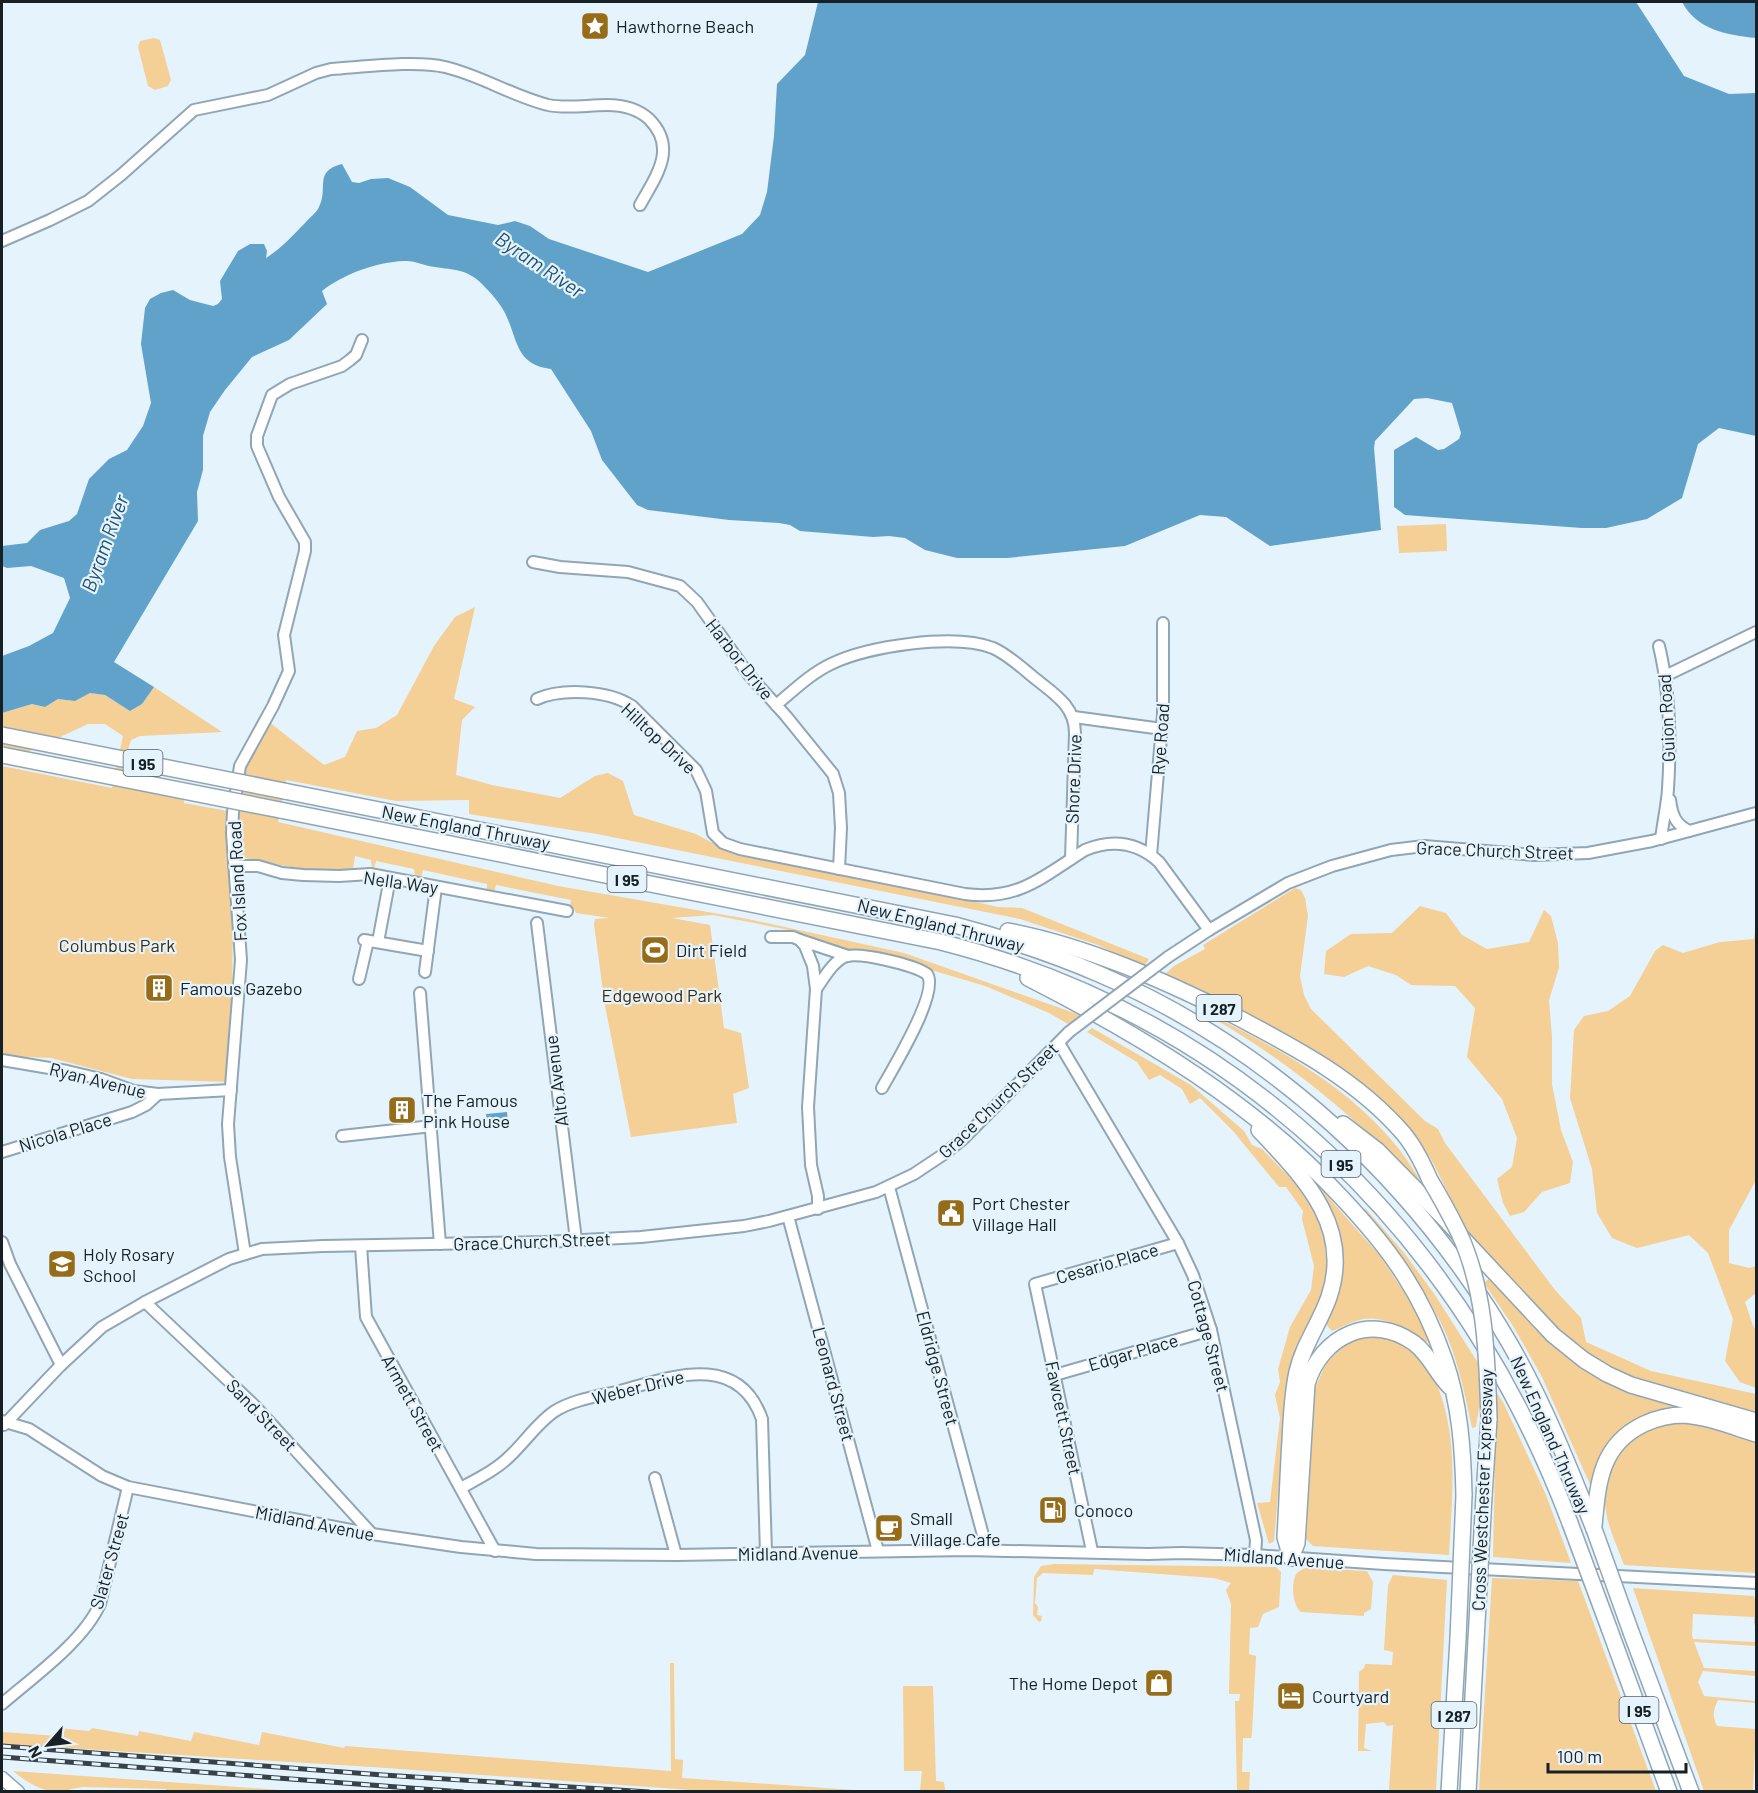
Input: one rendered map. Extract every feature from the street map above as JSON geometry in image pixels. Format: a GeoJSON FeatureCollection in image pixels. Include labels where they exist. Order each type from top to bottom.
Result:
{"type":"FeatureCollection","features":[{"type":"Feature","properties":{"kind":"highway","name":"New England Thruway"},"geometry":{"type":"LineString","coordinates":[[2,735],[955,925],[1033,948],[1101,975],[1220,1038],[1269,1071],[1301,1097],[1380,1169],[1426,1223],[1471,1282],[1510,1344],[1542,1405],[1594,1529],[1691,1791]]}},
{"type":"Feature","properties":{"kind":"highway","name":"New England Thruway"},"geometry":{"type":"LineString","coordinates":[[2,755],[974,950],[1097,996],[1178,1039],[1260,1095],[1341,1164],[1382,1207],[1419,1252],[1472,1326],[1515,1400],[1547,1466],[1669,1791]]}},
{"type":"Feature","properties":{"kind":"highway","name":"Cross Westchester Expressway"},"geometry":{"type":"LineString","coordinates":[[955,925],[1037,937],[1084,951],[1194,996],[1294,1047],[1343,1079],[1394,1123],[1410,1142],[1460,1234],[1478,1293],[1486,1352],[1489,1419],[1468,1791]]}},
{"type":"Feature","properties":{"kind":"highway","name":"Cross Westchester Expressway"},"geometry":{"type":"LineString","coordinates":[[974,950],[1105,1018],[1228,1096],[1300,1154],[1387,1249],[1411,1283],[1426,1312],[1446,1363],[1454,1391],[1462,1441],[1464,1495],[1449,1791]]}},
{"type":"Feature","properties":{"kind":"highway"},"geometry":{"type":"LineString","coordinates":[[1228,1096],[1312,1189],[1325,1212],[1333,1238],[1335,1263],[1332,1287],[1299,1362],[1292,1400],[1285,1537],[1291,1558]]}},
{"type":"Feature","properties":{"kind":"highway"},"geometry":{"type":"LineString","coordinates":[[1301,1097],[1359,1135],[1378,1151],[1553,1335],[1584,1360],[1631,1385],[1756,1421]]}},
{"type":"Feature","properties":{"kind":"highway"},"geometry":{"type":"LineString","coordinates":[[1291,1558],[1297,1543],[1307,1384],[1316,1363],[1327,1348],[1333,1342],[1353,1333],[1375,1330],[1397,1334],[1422,1350],[1454,1391]]}},
{"type":"Feature","properties":{"kind":"highway"},"geometry":{"type":"LineString","coordinates":[[1594,1529],[1597,1489],[1607,1458],[1621,1439],[1640,1426],[1660,1418],[1684,1415],[1707,1419],[1756,1434]]}},
{"type":"Feature","properties":{"kind":"main road"},"geometry":{"type":"LineString","coordinates":[[2,1778],[18,1791]]}},
{"type":"Feature","properties":{"kind":"street"},"geometry":{"type":"LineString","coordinates":[[2,241],[88,201],[194,110],[268,95],[316,73],[331,69],[438,65],[548,105],[609,105],[636,111],[644,115],[658,129],[664,146],[658,171],[640,205]]}},
{"type":"Feature","properties":{"kind":"street","name":"Fox Island Road"},"geometry":{"type":"LineString","coordinates":[[245,1254],[230,1158],[228,1124],[241,960],[232,812],[240,765],[273,706],[289,671],[284,635],[305,551],[305,542],[279,497],[257,446],[257,436],[272,396],[290,384],[342,366],[356,355],[362,340]]}},
{"type":"Feature","properties":{"kind":"street","name":"Harbor Drive"},"geometry":{"type":"LineString","coordinates":[[533,562],[560,567],[616,570],[669,582],[680,586],[697,602],[748,675],[828,766],[838,785],[841,828],[839,869]]}},
{"type":"Feature","properties":{"kind":"street","name":"Rye Road"},"geometry":{"type":"LineString","coordinates":[[1151,855],[1162,729],[1163,623]]}},
{"type":"Feature","properties":{"kind":"street"},"geometry":{"type":"LineString","coordinates":[[1665,676],[1756,632]]}},
{"type":"Feature","properties":{"kind":"street","name":"Shore Drive"},"geometry":{"type":"LineString","coordinates":[[776,705],[817,672],[844,659],[899,646],[951,642],[982,645],[1002,653],[1059,698],[1074,717],[1071,859]]}},
{"type":"Feature","properties":{"kind":"street","name":"Guion Road"},"geometry":{"type":"LineString","coordinates":[[1659,646],[1665,676],[1669,743],[1668,791],[1661,839]]}},
{"type":"Feature","properties":{"kind":"street","name":"Hilltop Drive"},"geometry":{"type":"LineString","coordinates":[[537,699],[562,692],[596,694],[625,702],[696,770],[703,781],[711,825],[718,838],[740,849],[964,894],[984,896],[1007,894],[1026,887],[1085,850],[1107,843],[1129,845],[1151,855]]}},
{"type":"Feature","properties":{"kind":"street"},"geometry":{"type":"LineString","coordinates":[[1074,717],[1162,729]]}},
{"type":"Feature","properties":{"kind":"street","name":"Guion Road"},"geometry":{"type":"LineString","coordinates":[[1668,791],[1672,814],[1676,822],[1689,831]]}},
{"type":"Feature","properties":{"kind":"street","name":"Grace Church Street"},"geometry":{"type":"LineString","coordinates":[[3,1423],[102,1327],[145,1302],[229,1260],[262,1249],[544,1242],[680,1233],[744,1226],[818,1209],[889,1186],[914,1174],[957,1144],[1069,1032],[1168,957],[1262,898],[1304,876],[1332,866],[1411,846],[1554,855],[1614,849],[1661,839],[1756,813]]}},
{"type":"Feature","properties":{"kind":"street"},"geometry":{"type":"LineString","coordinates":[[1151,855],[1172,878],[1209,930]]}},
{"type":"Feature","properties":{"kind":"street","name":"Nella Way"},"geometry":{"type":"LineString","coordinates":[[234,866],[258,866],[282,873],[303,875],[369,874],[567,911]]}},
{"type":"Feature","properties":{"kind":"street"},"geometry":{"type":"LineString","coordinates":[[359,979],[390,878]]}},
{"type":"Feature","properties":{"kind":"street"},"geometry":{"type":"LineString","coordinates":[[425,972],[436,887]]}},
{"type":"Feature","properties":{"kind":"street","name":"Alto Avenue"},"geometry":{"type":"LineString","coordinates":[[537,923],[576,1240]]}},
{"type":"Feature","properties":{"kind":"street"},"geometry":{"type":"LineString","coordinates":[[771,937],[793,937],[848,956],[860,955],[890,962],[923,971],[931,979],[926,1002],[882,1088]]}},
{"type":"Feature","properties":{"kind":"street"},"geometry":{"type":"LineString","coordinates":[[800,940],[813,966],[816,989],[808,1107],[811,1165],[818,1196],[818,1209]]}},
{"type":"Feature","properties":{"kind":"street"},"geometry":{"type":"LineString","coordinates":[[370,941],[428,951]]}},
{"type":"Feature","properties":{"kind":"street"},"geometry":{"type":"LineString","coordinates":[[816,989],[834,964],[848,956]]}},
{"type":"Feature","properties":{"kind":"street"},"geometry":{"type":"LineString","coordinates":[[420,993],[440,1244]]}},
{"type":"Feature","properties":{"kind":"street","name":"Cottage Street"},"geometry":{"type":"LineString","coordinates":[[1059,1042],[1178,1243],[1200,1292],[1211,1330],[1256,1540],[1255,1555]]}},
{"type":"Feature","properties":{"kind":"street","name":"Ryan Avenue"},"geometry":{"type":"LineString","coordinates":[[2,1060],[68,1071],[101,1079],[134,1091],[158,1094],[231,1090]]}},
{"type":"Feature","properties":{"kind":"street","name":"Nicola Place"},"geometry":{"type":"LineString","coordinates":[[2,1152],[132,1112],[146,1105],[158,1094]]}},
{"type":"Feature","properties":{"kind":"street"},"geometry":{"type":"LineString","coordinates":[[342,1136],[432,1126]]}},
{"type":"Feature","properties":{"kind":"street","name":"Eldridge Street"},"geometry":{"type":"LineString","coordinates":[[889,1186],[987,1550]]}},
{"type":"Feature","properties":{"kind":"street","name":"Leonard Street"},"geometry":{"type":"LineString","coordinates":[[788,1216],[878,1551]]}},
{"type":"Feature","properties":{"kind":"street"},"geometry":{"type":"LineString","coordinates":[[2,1242],[10,1264],[61,1365]]}},
{"type":"Feature","properties":{"kind":"street","name":"Cesario Place"},"geometry":{"type":"LineString","coordinates":[[1035,1284],[1178,1243]]}},
{"type":"Feature","properties":{"kind":"street","name":"Armett Street"},"geometry":{"type":"LineString","coordinates":[[361,1246],[366,1317],[495,1551]]}},
{"type":"Feature","properties":{"kind":"street","name":"Fawcett Street"},"geometry":{"type":"LineString","coordinates":[[1035,1284],[1092,1551]]}},
{"type":"Feature","properties":{"kind":"street","name":"Sand Street"},"geometry":{"type":"LineString","coordinates":[[145,1302],[255,1405],[372,1534]]}},
{"type":"Feature","properties":{"kind":"street","name":"Edgar Place"},"geometry":{"type":"LineString","coordinates":[[1055,1375],[1211,1330]]}},
{"type":"Feature","properties":{"kind":"street","name":"Weber Drive"},"geometry":{"type":"LineString","coordinates":[[461,1488],[509,1458],[546,1419],[564,1407],[679,1375],[718,1376],[745,1391],[759,1409],[762,1419],[766,1553]]}},
{"type":"Feature","properties":{"kind":"street","name":"Midland Avenue"},"geometry":{"type":"LineString","coordinates":[[3,1423],[29,1429],[102,1476],[128,1487],[372,1534],[495,1551],[560,1555],[987,1550],[1255,1555],[1756,1583]]}},
{"type":"Feature","properties":{"kind":"street"},"geometry":{"type":"LineString","coordinates":[[655,1478],[676,1555]]}},
{"type":"Feature","properties":{"kind":"street","name":"Slater Street"},"geometry":{"type":"LineString","coordinates":[[2,1704],[80,1635],[95,1614],[100,1604],[128,1487]]}},
{"type":"Feature","properties":{"kind":"green space"},"geometry":{"type":"Polygon","coordinates":[[[154,38],[160,40],[171,80],[168,86],[155,90],[148,86],[138,47],[140,41],[154,38]]]}},
{"type":"Feature","properties":{"kind":"green space"},"geometry":{"type":"Polygon","coordinates":[[[1446,524],[1447,551],[1399,553],[1397,526],[1446,524]]]}},
{"type":"Feature","properties":{"kind":"green space","name":"Edgewood Park"},"geometry":{"type":"Polygon","coordinates":[[[475,607],[454,699],[475,707],[462,720],[456,775],[492,785],[560,798],[595,776],[608,773],[623,781],[634,815],[696,834],[733,854],[896,884],[998,907],[1022,908],[1149,959],[1144,967],[1098,945],[1020,919],[597,834],[469,814],[469,800],[396,801],[286,780],[278,822],[558,886],[748,919],[904,953],[1080,1015],[1068,1024],[1049,1013],[985,986],[928,969],[827,946],[810,941],[794,931],[713,915],[672,918],[710,925],[724,1028],[741,1033],[749,1088],[733,1094],[737,1123],[631,1137],[605,1006],[594,924],[595,919],[610,918],[576,913],[570,906],[571,900],[496,885],[494,892],[487,891],[487,884],[423,870],[421,878],[415,878],[414,869],[376,861],[372,869],[371,860],[355,856],[351,870],[307,870],[240,857],[238,823],[245,769],[269,722],[324,765],[345,757],[357,731],[376,728],[397,715],[434,646],[455,617],[475,607]]]}},
{"type":"Feature","properties":{"kind":"green space","name":"Columbus Park"},"geometry":{"type":"Polygon","coordinates":[[[154,687],[222,732],[140,736],[131,740],[122,769],[184,800],[184,803],[233,812],[232,1082],[132,1079],[51,1058],[2,1056],[2,766],[112,788],[123,736],[105,724],[88,724],[2,764],[2,713],[32,704],[45,707],[58,699],[75,701],[90,693],[105,695],[130,711],[142,704],[154,687]]]}},
{"type":"Feature","properties":{"kind":"green space"},"geometry":{"type":"Polygon","coordinates":[[[1295,888],[1301,890],[1305,898],[1308,916],[1300,976],[1304,995],[1311,1009],[1425,1121],[1438,1129],[1445,1143],[1555,1290],[1581,1318],[1586,1342],[1651,1371],[1756,1394],[1756,1415],[1637,1380],[1594,1358],[1569,1339],[1469,1234],[1432,1161],[1396,1114],[1316,1051],[1263,1022],[1164,975],[1174,966],[1205,949],[1203,945],[1295,888]]]}},
{"type":"Feature","properties":{"kind":"green space"},"geometry":{"type":"Polygon","coordinates":[[[1420,906],[1446,913],[1462,935],[1487,949],[1529,942],[1544,910],[1551,916],[1558,943],[1559,968],[1549,1000],[1552,1084],[1561,1130],[1573,1162],[1570,1183],[1542,1192],[1524,1212],[1510,1216],[1503,1203],[1497,1179],[1512,1167],[1517,1138],[1502,1099],[1467,1057],[1475,1008],[1455,986],[1411,985],[1396,975],[1368,966],[1344,977],[1324,974],[1326,951],[1351,934],[1392,933],[1420,906]]]}},
{"type":"Feature","properties":{"kind":"green space"},"geometry":{"type":"Polygon","coordinates":[[[1756,926],[1756,1180],[1729,1230],[1729,1263],[1749,1268],[1756,1266],[1756,1293],[1745,1302],[1756,1331],[1756,1388],[1740,1382],[1725,1361],[1733,1319],[1708,1253],[1689,1235],[1637,1248],[1612,1238],[1597,1213],[1592,1169],[1570,1098],[1574,1030],[1584,1016],[1608,1011],[1630,996],[1655,951],[1663,945],[1683,953],[1720,942],[1754,939],[1756,926]]]}},
{"type":"Feature","properties":{"kind":"green space"},"geometry":{"type":"Polygon","coordinates":[[[1219,1019],[1282,1052],[1312,1071],[1367,1114],[1412,1168],[1430,1199],[1358,1124],[1304,1079],[1218,1021],[1219,1019]]]}},
{"type":"Feature","properties":{"kind":"green space"},"geometry":{"type":"Polygon","coordinates":[[[1092,1028],[1191,1085],[1244,1131],[1252,1145],[1262,1149],[1305,1193],[1316,1214],[1325,1243],[1327,1272],[1318,1311],[1301,1338],[1291,1363],[1274,1541],[1269,1544],[1257,1503],[1270,1502],[1280,1418],[1275,1395],[1280,1382],[1278,1369],[1290,1327],[1311,1290],[1314,1266],[1302,1219],[1303,1211],[1286,1187],[1279,1187],[1233,1131],[1200,1098],[1190,1104],[1182,1089],[1160,1075],[1149,1080],[1137,1062],[1087,1032],[1092,1028]]]}},
{"type":"Feature","properties":{"kind":"green space"},"geometry":{"type":"Polygon","coordinates":[[[1322,1190],[1380,1256],[1412,1304],[1431,1342],[1429,1343],[1398,1325],[1372,1318],[1363,1319],[1332,1331],[1325,1323],[1337,1288],[1319,1192],[1322,1190]]]}},
{"type":"Feature","properties":{"kind":"green space"},"geometry":{"type":"Polygon","coordinates":[[[1365,1208],[1405,1254],[1435,1295],[1504,1404],[1546,1495],[1571,1563],[1493,1557],[1496,1410],[1479,1408],[1476,1427],[1472,1428],[1455,1357],[1438,1317],[1419,1285],[1364,1210],[1365,1208]]]}},
{"type":"Feature","properties":{"kind":"green space"},"geometry":{"type":"Polygon","coordinates":[[[1491,1277],[1561,1352],[1590,1372],[1699,1412],[1672,1410],[1641,1417],[1611,1441],[1594,1469],[1592,1489],[1542,1377],[1513,1326],[1484,1283],[1491,1277]]]}},
{"type":"Feature","properties":{"kind":"green space"},"geometry":{"type":"Polygon","coordinates":[[[1370,1336],[1399,1340],[1414,1348],[1428,1366],[1442,1399],[1448,1421],[1452,1465],[1449,1555],[1313,1546],[1306,1539],[1304,1525],[1314,1391],[1327,1361],[1348,1343],[1370,1336]]]}},
{"type":"Feature","properties":{"kind":"green space"},"geometry":{"type":"Polygon","coordinates":[[[1662,1423],[1690,1423],[1756,1442],[1756,1573],[1624,1565],[1606,1512],[1607,1480],[1615,1459],[1628,1442],[1640,1433],[1662,1423]]]}},
{"type":"Feature","properties":{"kind":"green space"},"geometry":{"type":"Polygon","coordinates":[[[1054,1564],[1276,1567],[1281,1572],[1279,1607],[1263,1614],[1258,1627],[1250,1628],[1249,1654],[1256,1656],[1252,1734],[1251,1738],[1243,1738],[1242,1772],[1250,1772],[1249,1791],[1237,1791],[1235,1701],[1239,1701],[1240,1694],[1229,1694],[1231,1604],[1226,1590],[1231,1583],[1214,1578],[1094,1569],[1093,1575],[1043,1573],[1037,1578],[1035,1603],[1038,1607],[1037,1615],[1042,1616],[1039,1622],[1033,1615],[1034,1577],[1041,1566],[1054,1564]]]}},
{"type":"Feature","properties":{"kind":"green space"},"geometry":{"type":"Polygon","coordinates":[[[1306,1568],[1367,1571],[1373,1582],[1371,1609],[1364,1613],[1364,1616],[1301,1612],[1294,1599],[1293,1588],[1297,1573],[1306,1568]]]}},
{"type":"Feature","properties":{"kind":"green space"},"geometry":{"type":"Polygon","coordinates":[[[1393,1575],[1447,1580],[1436,1791],[1389,1791],[1393,1725],[1387,1726],[1384,1722],[1366,1724],[1364,1748],[1372,1751],[1358,1751],[1359,1672],[1365,1664],[1392,1665],[1393,1652],[1384,1650],[1388,1585],[1393,1575]]]}},
{"type":"Feature","properties":{"kind":"green space"},"geometry":{"type":"Polygon","coordinates":[[[1492,1578],[1578,1581],[1656,1791],[1479,1791],[1492,1578]]]}},
{"type":"Feature","properties":{"kind":"green space"},"geometry":{"type":"Polygon","coordinates":[[[1633,1588],[1754,1596],[1756,1626],[1754,1617],[1693,1614],[1692,1636],[1693,1639],[1756,1642],[1756,1646],[1694,1642],[1704,1668],[1756,1671],[1756,1676],[1703,1671],[1698,1682],[1704,1696],[1756,1701],[1756,1703],[1718,1700],[1714,1713],[1717,1726],[1756,1729],[1753,1791],[1704,1791],[1633,1588]]]}},
{"type":"Feature","properties":{"kind":"green space"},"geometry":{"type":"Polygon","coordinates":[[[670,1663],[674,1663],[675,1759],[683,1760],[682,1778],[868,1791],[705,1791],[2,1744],[2,1732],[58,1736],[59,1728],[89,1731],[92,1728],[138,1736],[139,1731],[191,1741],[194,1732],[259,1745],[262,1732],[344,1748],[345,1746],[671,1771],[670,1663]]]}},
{"type":"Feature","properties":{"kind":"green space"},"geometry":{"type":"Polygon","coordinates":[[[903,1686],[933,1686],[936,1781],[944,1782],[945,1790],[964,1791],[920,1791],[922,1771],[904,1771],[903,1686]]]}},
{"type":"Feature","properties":{"kind":"green space"},"geometry":{"type":"Polygon","coordinates":[[[13,1771],[295,1791],[168,1792],[166,1789],[83,1787],[56,1791],[36,1786],[13,1771]]]}},
{"type":"Feature","properties":{"kind":"water","name":"Byram River"},"geometry":{"type":"Polygon","coordinates":[[[818,2],[1636,2],[1684,76],[1729,94],[1756,93],[1756,436],[1719,428],[1698,444],[1682,498],[1647,519],[1606,528],[1582,528],[1405,515],[1394,507],[1394,450],[1416,437],[1438,450],[1444,449],[1459,439],[1461,433],[1452,403],[1427,398],[1414,399],[1375,441],[1381,530],[1270,546],[1226,517],[1200,515],[1125,546],[1007,558],[957,558],[925,550],[905,538],[800,531],[790,525],[779,523],[729,520],[648,510],[637,505],[602,460],[591,431],[551,369],[539,367],[524,356],[503,309],[482,284],[471,275],[460,271],[412,261],[393,262],[361,270],[340,279],[322,291],[327,304],[289,340],[252,357],[210,412],[203,436],[203,470],[197,492],[198,521],[114,662],[154,687],[142,704],[130,711],[105,695],[90,693],[75,701],[58,699],[45,707],[32,704],[2,713],[2,656],[29,646],[53,633],[70,598],[64,578],[31,566],[7,568],[2,566],[2,546],[27,543],[40,530],[69,521],[77,514],[89,479],[109,459],[127,450],[143,426],[151,403],[141,344],[145,308],[150,299],[173,290],[190,300],[213,306],[218,304],[222,299],[220,281],[238,251],[250,244],[264,244],[267,251],[266,258],[277,250],[317,211],[323,194],[324,176],[333,167],[342,164],[352,182],[388,178],[410,187],[448,215],[498,225],[515,221],[530,226],[549,239],[648,272],[742,234],[760,215],[767,192],[774,136],[777,84],[805,55],[818,2]]]}},
{"type":"Feature","properties":{"kind":"water"},"geometry":{"type":"Polygon","coordinates":[[[1682,2],[1756,2],[1756,38],[1724,33],[1704,25],[1688,11],[1682,2]]]}},
{"type":"Feature","properties":{"kind":"water"},"geometry":{"type":"Polygon","coordinates":[[[507,1112],[508,1123],[488,1126],[486,1114],[507,1112]]]}},
{"type":"Feature","properties":{"kind":"railway"},"geometry":{"type":"LineString","coordinates":[[2,1746],[383,1775],[649,1792]]}},
{"type":"Feature","properties":{"kind":"railway"},"geometry":{"type":"LineString","coordinates":[[2,1757],[463,1792]]}},
{"type":"Feature","properties":{"kind":"place","name":"Hawthorne Beach"},"geometry":{"type":"Point","coordinates":[595,26]}},
{"type":"Feature","properties":{"kind":"place","name":"Dirt Field"},"geometry":{"type":"Point","coordinates":[655,950]}},
{"type":"Feature","properties":{"kind":"place","name":"Famous Gazebo"},"geometry":{"type":"Point","coordinates":[159,988]}},
{"type":"Feature","properties":{"kind":"place","name":"The Famous Pink House"},"geometry":{"type":"Point","coordinates":[402,1110]}},
{"type":"Feature","properties":{"kind":"place","name":"Port Chester Village Hall"},"geometry":{"type":"Point","coordinates":[951,1213]}},
{"type":"Feature","properties":{"kind":"place","name":"Holy Rosary School"},"geometry":{"type":"Point","coordinates":[62,1264]}},
{"type":"Feature","properties":{"kind":"place","name":"Conoco"},"geometry":{"type":"Point","coordinates":[1053,1510]}},
{"type":"Feature","properties":{"kind":"place","name":"Small Village Cafe"},"geometry":{"type":"Point","coordinates":[889,1528]}},
{"type":"Feature","properties":{"kind":"place","name":"The Home Depot"},"geometry":{"type":"Point","coordinates":[1159,1683]}},
{"type":"Feature","properties":{"kind":"place","name":"Courtyard"},"geometry":{"type":"Point","coordinates":[1291,1696]}}]}
